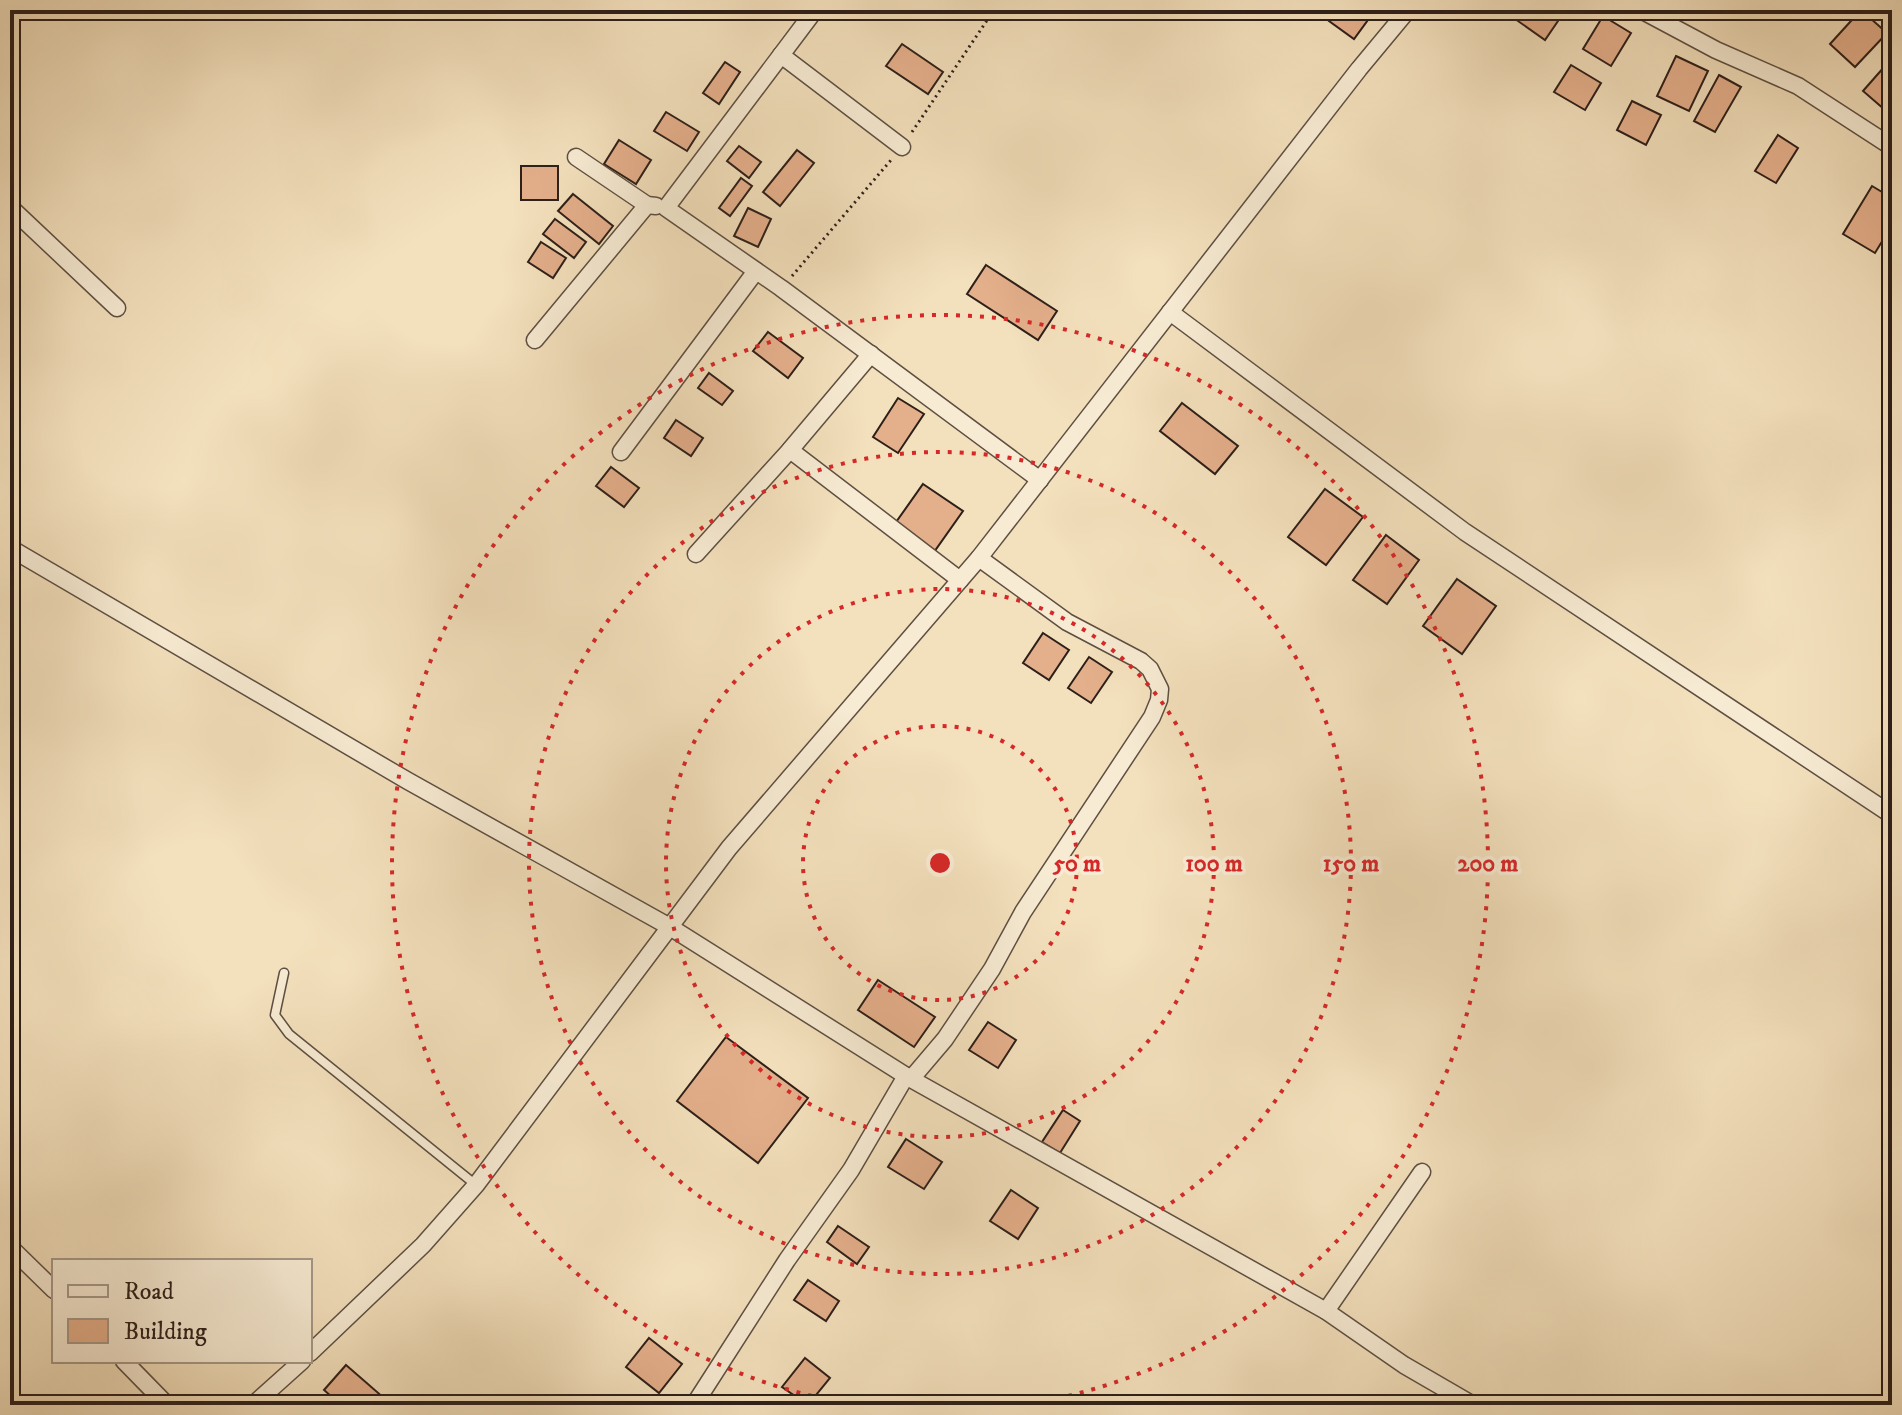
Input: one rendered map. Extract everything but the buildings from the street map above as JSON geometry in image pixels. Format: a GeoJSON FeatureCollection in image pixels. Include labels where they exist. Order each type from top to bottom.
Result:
{"type":"FeatureCollection","features":[{"type":"Feature","properties":{"kind":"street"},"geometry":{"type":"LineString","coordinates":[[666,208],[815,10]]}},
{"type":"Feature","properties":{"kind":"street"},"geometry":{"type":"LineString","coordinates":[[312,1351],[423,1245],[476,1185],[729,848],[979,558],[1408,10]]}},
{"type":"Feature","properties":{"kind":"street"},"geometry":{"type":"LineString","coordinates":[[1641,10],[1716,50],[1798,86],[1892,147]]}},
{"type":"Feature","properties":{"kind":"street"},"geometry":{"type":"LineString","coordinates":[[781,55],[902,147]]}},
{"type":"Feature","properties":{"kind":"street"},"geometry":{"type":"LineString","coordinates":[[576,157],[647,205],[666,208],[781,288],[1040,480]]}},
{"type":"Feature","properties":{"kind":"street"},"geometry":{"type":"LineString","coordinates":[[535,340],[647,205]]}},
{"type":"Feature","properties":{"kind":"street"},"geometry":{"type":"LineString","coordinates":[[10,207],[117,308]]}},
{"type":"Feature","properties":{"kind":"street"},"geometry":{"type":"LineString","coordinates":[[621,452],[756,271]]}},
{"type":"Feature","properties":{"kind":"street"},"geometry":{"type":"LineString","coordinates":[[1170,312],[1465,532],[1892,815]]}},
{"type":"Feature","properties":{"kind":"street"},"geometry":{"type":"LineString","coordinates":[[696,554],[871,354]]}},
{"type":"Feature","properties":{"kind":"street"},"geometry":{"type":"LineString","coordinates":[[790,450],[960,580]]}},
{"type":"Feature","properties":{"kind":"street"},"geometry":{"type":"LineString","coordinates":[[10,548],[408,781],[670,927],[903,1086],[1326,1311],[1404,1365],[1473,1405]]}},
{"type":"Feature","properties":{"kind":"street"},"geometry":{"type":"LineString","coordinates":[[699,1403],[736,1336],[851,1170],[903,1086],[945,1039],[992,969],[1023,912],[1152,717],[1159,700],[1156,679],[1141,661],[1067,622],[979,558]]}},
{"type":"Feature","properties":{"kind":"street"},"geometry":{"type":"LineString","coordinates":[[1326,1311],[1422,1172]]}},
{"type":"Feature","properties":{"kind":"street"},"geometry":{"type":"LineString","coordinates":[[10,1247],[52,1288]]}},
{"type":"Feature","properties":{"kind":"street"},"geometry":{"type":"LineString","coordinates":[[126,1363],[167,1405]]}},
{"type":"Feature","properties":{"kind":"street"},"geometry":{"type":"LineString","coordinates":[[253,1405],[300,1363]]}},
{"type":"Feature","properties":{"kind":"lane"},"geometry":{"type":"LineString","coordinates":[[284,973],[275,1015],[289,1034],[476,1185]]}},
{"type":"Feature","properties":{"kind":"path"},"geometry":{"type":"LineString","coordinates":[[781,288],[902,147],[994,10]]}}]}
